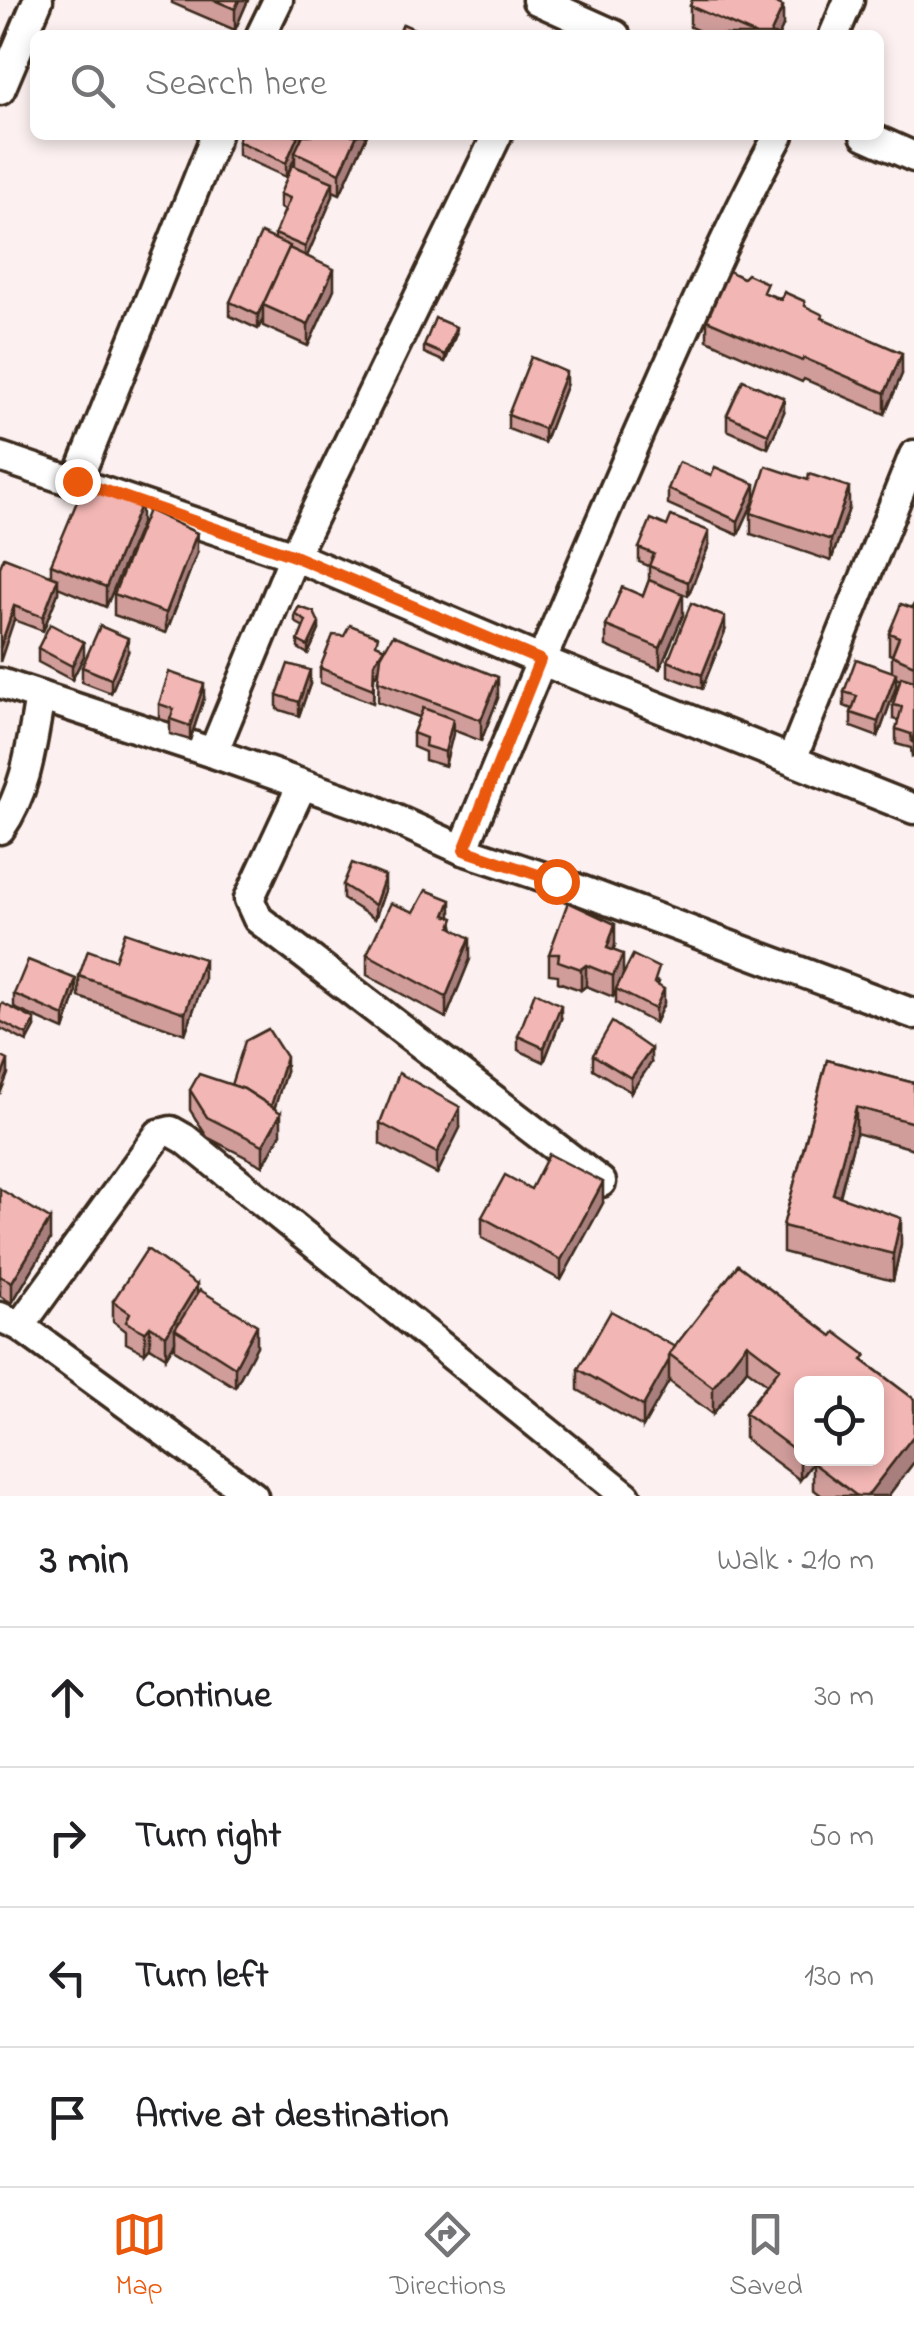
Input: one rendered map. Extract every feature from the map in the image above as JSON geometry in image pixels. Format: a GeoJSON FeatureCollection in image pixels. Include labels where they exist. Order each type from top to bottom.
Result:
{"type":"FeatureCollection","features":[{"type":"Feature","properties":{"kind":"street"},"geometry":{"type":"LineString","coordinates":[[0,90],[38,0]]}},
{"type":"Feature","properties":{"kind":"street"},"geometry":{"type":"LineString","coordinates":[[263,30],[278,0]]}},
{"type":"Feature","properties":{"kind":"street"},"geometry":{"type":"LineString","coordinates":[[836,30],[849,0]]}},
{"type":"Feature","properties":{"kind":"street"},"geometry":{"type":"LineString","coordinates":[[547,30],[552,3],[605,30]]}},
{"type":"Feature","properties":{"kind":"street"},"geometry":{"type":"LineString","coordinates":[[77,481],[214,140]]}},
{"type":"Feature","properties":{"kind":"street"},"geometry":{"type":"LineString","coordinates":[[213,753],[294,556],[495,140]]}},
{"type":"Feature","properties":{"kind":"street"},"geometry":{"type":"LineString","coordinates":[[464,850],[540,660],[666,373],[777,140]]}},
{"type":"Feature","properties":{"kind":"street"},"geometry":{"type":"LineString","coordinates":[[877,140],[914,157]]}},
{"type":"Feature","properties":{"kind":"street"},"geometry":{"type":"LineString","coordinates":[[792,759],[914,455]]}},
{"type":"Feature","properties":{"kind":"street"},"geometry":{"type":"LineString","coordinates":[[0,458],[294,556],[914,810]]}},
{"type":"Feature","properties":{"kind":"street"},"geometry":{"type":"LineString","coordinates":[[0,682],[370,808],[464,850],[914,1014]]}},
{"type":"Feature","properties":{"kind":"street"},"geometry":{"type":"LineString","coordinates":[[0,830],[11,814],[28,766],[40,696]]}},
{"type":"Feature","properties":{"kind":"street"},"geometry":{"type":"LineString","coordinates":[[302,785],[249,899],[258,919],[600,1182]]}},
{"type":"Feature","properties":{"kind":"street"},"geometry":{"type":"LineString","coordinates":[[253,1496],[10,1322],[159,1134],[171,1132],[185,1139],[626,1496]]}},
{"type":"Feature","properties":{"kind":"building"},"geometry":{"type":"Polygon","coordinates":[[[214,0],[239,0],[235,9],[214,0]]]}},
{"type":"Feature","properties":{"kind":"building"},"geometry":{"type":"Polygon","coordinates":[[[692,0],[770,0],[783,6],[772,30],[745,30],[690,6],[692,0]]]}},
{"type":"Feature","properties":{"kind":"building"},"geometry":{"type":"Polygon","coordinates":[[[238,140],[296,140],[286,163],[238,140]]]}},
{"type":"Feature","properties":{"kind":"building"},"geometry":{"type":"Polygon","coordinates":[[[301,140],[355,140],[340,173],[295,152],[301,140]]]}},
{"type":"Feature","properties":{"kind":"building"},"geometry":{"type":"Polygon","coordinates":[[[292,165],[333,182],[305,247],[275,234],[290,198],[280,194],[292,165]]]}},
{"type":"Feature","properties":{"kind":"building"},"geometry":{"type":"Polygon","coordinates":[[[261,233],[290,246],[258,315],[230,302],[261,233]]]}},
{"type":"Feature","properties":{"kind":"building"},"geometry":{"type":"Polygon","coordinates":[[[289,248],[334,269],[308,325],[263,305],[289,248]]]}},
{"type":"Feature","properties":{"kind":"building"},"geometry":{"type":"Polygon","coordinates":[[[729,271],[767,283],[763,292],[781,300],[784,292],[804,301],[822,318],[902,353],[885,393],[707,320],[729,271]]]}},
{"type":"Feature","properties":{"kind":"building"},"geometry":{"type":"Polygon","coordinates":[[[435,318],[456,327],[445,355],[424,346],[435,318]]]}},
{"type":"Feature","properties":{"kind":"building"},"geometry":{"type":"Polygon","coordinates":[[[531,357],[566,372],[544,429],[508,415],[531,357]]]}},
{"type":"Feature","properties":{"kind":"building"},"geometry":{"type":"Polygon","coordinates":[[[743,380],[784,398],[768,434],[727,415],[743,380]]]}},
{"type":"Feature","properties":{"kind":"building"},"geometry":{"type":"Polygon","coordinates":[[[679,462],[711,476],[715,467],[755,484],[738,521],[668,489],[679,462]]]}},
{"type":"Feature","properties":{"kind":"building"},"geometry":{"type":"Polygon","coordinates":[[[766,466],[808,480],[809,474],[849,487],[831,540],[751,513],[766,466]]]}},
{"type":"Feature","properties":{"kind":"building"},"geometry":{"type":"Polygon","coordinates":[[[86,480],[141,503],[106,587],[51,564],[86,480]]]}},
{"type":"Feature","properties":{"kind":"building"},"geometry":{"type":"Polygon","coordinates":[[[148,510],[197,533],[166,613],[114,594],[148,510]]]}},
{"type":"Feature","properties":{"kind":"building"},"geometry":{"type":"Polygon","coordinates":[[[671,516],[709,531],[688,582],[649,566],[654,554],[639,548],[651,519],[667,526],[671,516]]]}},
{"type":"Feature","properties":{"kind":"building"},"geometry":{"type":"Polygon","coordinates":[[[4,557],[58,578],[43,617],[14,606],[0,648],[0,567],[4,557]]]}},
{"type":"Feature","properties":{"kind":"building"},"geometry":{"type":"Polygon","coordinates":[[[649,580],[683,594],[660,648],[606,626],[622,587],[643,596],[649,580]]]}},
{"type":"Feature","properties":{"kind":"building"},"geometry":{"type":"Polygon","coordinates":[[[691,603],[725,617],[702,675],[668,661],[691,603]]]}},
{"type":"Feature","properties":{"kind":"building"},"geometry":{"type":"Polygon","coordinates":[[[901,604],[912,608],[914,604],[914,665],[892,655],[899,637],[889,633],[901,604]]]}},
{"type":"Feature","properties":{"kind":"building"},"geometry":{"type":"Polygon","coordinates":[[[299,607],[314,612],[319,623],[308,646],[298,641],[306,621],[295,614],[299,607]]]}},
{"type":"Feature","properties":{"kind":"building"},"geometry":{"type":"Polygon","coordinates":[[[50,624],[84,642],[72,666],[38,648],[50,624]]]}},
{"type":"Feature","properties":{"kind":"building"},"geometry":{"type":"Polygon","coordinates":[[[350,625],[378,636],[376,644],[384,648],[374,663],[373,689],[320,668],[333,635],[344,636],[350,625]]]}},
{"type":"Feature","properties":{"kind":"building"},"geometry":{"type":"Polygon","coordinates":[[[100,626],[128,638],[111,679],[82,667],[100,626]]]}},
{"type":"Feature","properties":{"kind":"building"},"geometry":{"type":"Polygon","coordinates":[[[393,635],[498,677],[481,720],[378,681],[381,656],[393,635]]]}},
{"type":"Feature","properties":{"kind":"building"},"geometry":{"type":"Polygon","coordinates":[[[856,659],[896,673],[878,722],[851,713],[857,696],[844,692],[856,659]]]}},
{"type":"Feature","properties":{"kind":"building"},"geometry":{"type":"Polygon","coordinates":[[[288,664],[310,670],[299,702],[277,695],[288,664]]]}},
{"type":"Feature","properties":{"kind":"building"},"geometry":{"type":"Polygon","coordinates":[[[169,672],[204,684],[190,726],[170,719],[174,709],[159,704],[169,672]]]}},
{"type":"Feature","properties":{"kind":"building"},"geometry":{"type":"Polygon","coordinates":[[[901,677],[914,681],[914,743],[911,734],[896,729],[902,707],[893,705],[901,677]]]}},
{"type":"Feature","properties":{"kind":"building"},"geometry":{"type":"Polygon","coordinates":[[[423,708],[453,719],[445,752],[425,746],[426,738],[413,733],[423,708]]]}},
{"type":"Feature","properties":{"kind":"building"},"geometry":{"type":"Polygon","coordinates":[[[352,863],[385,876],[375,905],[343,885],[352,863]]]}},
{"type":"Feature","properties":{"kind":"building"},"geometry":{"type":"Polygon","coordinates":[[[426,890],[451,900],[445,915],[454,918],[451,927],[470,938],[446,997],[367,954],[391,903],[414,912],[426,890]]]}},
{"type":"Feature","properties":{"kind":"building"},"geometry":{"type":"Polygon","coordinates":[[[568,902],[615,924],[607,948],[623,954],[613,976],[586,965],[581,969],[558,961],[559,954],[549,954],[568,902]]]}},
{"type":"Feature","properties":{"kind":"building"},"geometry":{"type":"Polygon","coordinates":[[[125,932],[204,959],[185,1013],[79,976],[88,950],[115,960],[125,932]]]}},
{"type":"Feature","properties":{"kind":"building"},"geometry":{"type":"Polygon","coordinates":[[[633,955],[659,968],[654,983],[664,989],[655,1009],[616,989],[633,955]]]}},
{"type":"Feature","properties":{"kind":"building"},"geometry":{"type":"Polygon","coordinates":[[[28,960],[76,979],[64,1016],[14,994],[28,960]]]}},
{"type":"Feature","properties":{"kind":"building"},"geometry":{"type":"Polygon","coordinates":[[[535,992],[561,1005],[544,1048],[518,1036],[535,992]]]}},
{"type":"Feature","properties":{"kind":"building"},"geometry":{"type":"Polygon","coordinates":[[[2,1003],[35,1020],[27,1035],[0,1021],[2,1003]]]}},
{"type":"Feature","properties":{"kind":"building"},"geometry":{"type":"Polygon","coordinates":[[[612,1022],[651,1049],[631,1078],[593,1055],[612,1022]]]}},
{"type":"Feature","properties":{"kind":"building"},"geometry":{"type":"Polygon","coordinates":[[[268,1029],[286,1057],[271,1106],[231,1085],[245,1041],[268,1029]]]}},
{"type":"Feature","properties":{"kind":"building"},"geometry":{"type":"Polygon","coordinates":[[[0,1056],[8,1060],[0,1080],[0,1056]]]}},
{"type":"Feature","properties":{"kind":"building"},"geometry":{"type":"Polygon","coordinates":[[[827,1060],[914,1083],[914,1123],[856,1107],[833,1194],[901,1218],[893,1254],[783,1226],[827,1060]]]}},
{"type":"Feature","properties":{"kind":"building"},"geometry":{"type":"Polygon","coordinates":[[[399,1073],[460,1107],[437,1153],[380,1123],[399,1073]]]}},
{"type":"Feature","properties":{"kind":"building"},"geometry":{"type":"Polygon","coordinates":[[[199,1074],[244,1089],[281,1113],[263,1145],[207,1117],[190,1090],[199,1074]]]}},
{"type":"Feature","properties":{"kind":"building"},"geometry":{"type":"Polygon","coordinates":[[[549,1154],[603,1182],[561,1260],[482,1217],[505,1175],[531,1189],[549,1154]]]}},
{"type":"Feature","properties":{"kind":"building"},"geometry":{"type":"Polygon","coordinates":[[[0,1189],[50,1219],[12,1282],[0,1276],[0,1189]]]}},
{"type":"Feature","properties":{"kind":"building"},"geometry":{"type":"Polygon","coordinates":[[[147,1249],[197,1285],[166,1336],[150,1326],[145,1332],[126,1322],[130,1313],[113,1301],[147,1249]]]}},
{"type":"Feature","properties":{"kind":"building"},"geometry":{"type":"Polygon","coordinates":[[[738,1265],[832,1336],[835,1332],[866,1355],[862,1360],[883,1376],[794,1376],[794,1450],[745,1413],[780,1368],[747,1343],[713,1387],[669,1354],[738,1265]]]}},
{"type":"Feature","properties":{"kind":"building"},"geometry":{"type":"Polygon","coordinates":[[[200,1290],[257,1325],[235,1367],[175,1329],[200,1290]]]}},
{"type":"Feature","properties":{"kind":"building"},"geometry":{"type":"Polygon","coordinates":[[[611,1311],[675,1347],[643,1406],[578,1369],[611,1311]]]}},
{"type":"Feature","properties":{"kind":"building"},"geometry":{"type":"Polygon","coordinates":[[[884,1376],[914,1399],[914,1435],[867,1496],[857,1496],[817,1466],[884,1466],[884,1376]]]}},
{"type":"Feature","properties":{"kind":"route"},"geometry":{"type":"LineString","coordinates":[[77,481],[294,556],[540,660],[464,850],[556,881]]}}]}
